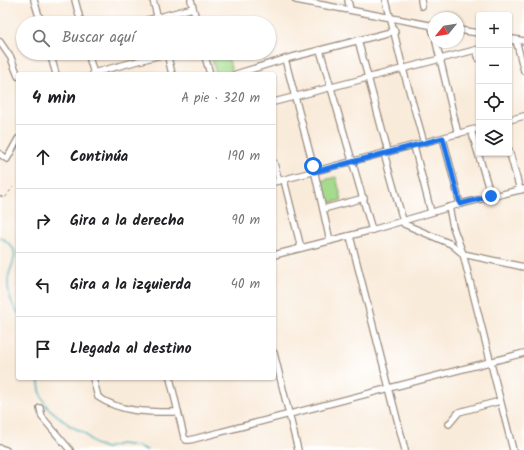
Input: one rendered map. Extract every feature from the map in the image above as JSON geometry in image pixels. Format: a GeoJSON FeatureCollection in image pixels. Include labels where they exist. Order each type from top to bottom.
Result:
{"type":"FeatureCollection","features":[{"type":"Feature","properties":{"kind":"street"},"geometry":{"type":"LineString","coordinates":[[34,0],[39,16]]}},
{"type":"Feature","properties":{"kind":"street"},"geometry":{"type":"LineString","coordinates":[[75,0],[79,16]]}},
{"type":"Feature","properties":{"kind":"street"},"geometry":{"type":"LineString","coordinates":[[153,0],[158,16]]}},
{"type":"Feature","properties":{"kind":"street"},"geometry":{"type":"LineString","coordinates":[[191,0],[195,16]]}},
{"type":"Feature","properties":{"kind":"street"},"geometry":{"type":"LineString","coordinates":[[296,0],[428,25]]}},
{"type":"Feature","properties":{"kind":"street"},"geometry":{"type":"LineString","coordinates":[[348,0],[350,10]]}},
{"type":"Feature","properties":{"kind":"street"},"geometry":{"type":"LineString","coordinates":[[386,0],[395,31],[403,69],[424,143]]}},
{"type":"Feature","properties":{"kind":"street"},"geometry":{"type":"LineString","coordinates":[[420,0],[422,6]]}},
{"type":"Feature","properties":{"kind":"street"},"geometry":{"type":"LineString","coordinates":[[170,16],[193,8]]}},
{"type":"Feature","properties":{"kind":"street"},"geometry":{"type":"LineString","coordinates":[[249,72],[285,59],[395,31]]}},
{"type":"Feature","properties":{"kind":"street"},"geometry":{"type":"LineString","coordinates":[[464,31],[476,33]]}},
{"type":"Feature","properties":{"kind":"street"},"geometry":{"type":"LineString","coordinates":[[358,40],[402,221],[411,228],[451,244],[463,254],[524,267]]}},
{"type":"Feature","properties":{"kind":"street"},"geometry":{"type":"LineString","coordinates":[[512,40],[524,41]]}},
{"type":"Feature","properties":{"kind":"street"},"geometry":{"type":"LineString","coordinates":[[516,40],[524,71]]}},
{"type":"Feature","properties":{"kind":"street"},"geometry":{"type":"LineString","coordinates":[[0,42],[11,58],[16,72]]}},
{"type":"Feature","properties":{"kind":"street"},"geometry":{"type":"LineString","coordinates":[[437,48],[458,134]]}},
{"type":"Feature","properties":{"kind":"street"},"geometry":{"type":"LineString","coordinates":[[320,50],[354,161],[372,230]]}},
{"type":"Feature","properties":{"kind":"street"},"geometry":{"type":"LineString","coordinates":[[276,102],[476,50]]}},
{"type":"Feature","properties":{"kind":"street"},"geometry":{"type":"LineString","coordinates":[[285,59],[296,97],[330,241]]}},
{"type":"Feature","properties":{"kind":"street"},"geometry":{"type":"LineString","coordinates":[[52,60],[55,72]]}},
{"type":"Feature","properties":{"kind":"street"},"geometry":{"type":"LineString","coordinates":[[90,60],[94,72]]}},
{"type":"Feature","properties":{"kind":"street"},"geometry":{"type":"LineString","coordinates":[[98,72],[141,60]]}},
{"type":"Feature","properties":{"kind":"street"},"geometry":{"type":"LineString","coordinates":[[169,60],[172,72]]}},
{"type":"Feature","properties":{"kind":"street"},"geometry":{"type":"LineString","coordinates":[[206,60],[209,72]]}},
{"type":"Feature","properties":{"kind":"street"},"geometry":{"type":"LineString","coordinates":[[512,119],[524,116]]}},
{"type":"Feature","properties":{"kind":"street"},"geometry":{"type":"LineString","coordinates":[[279,181],[476,129]]}},
{"type":"Feature","properties":{"kind":"street"},"geometry":{"type":"LineString","coordinates":[[471,130],[491,196]]}},
{"type":"Feature","properties":{"kind":"street"},"geometry":{"type":"LineString","coordinates":[[443,138],[460,204]]}},
{"type":"Feature","properties":{"kind":"street"},"geometry":{"type":"LineString","coordinates":[[0,154],[7,158],[16,142]]}},
{"type":"Feature","properties":{"kind":"street"},"geometry":{"type":"LineString","coordinates":[[414,146],[431,212]]}},
{"type":"Feature","properties":{"kind":"street"},"geometry":{"type":"LineString","coordinates":[[276,254],[372,230],[460,204],[522,189],[511,156]]}},
{"type":"Feature","properties":{"kind":"street"},"geometry":{"type":"LineString","coordinates":[[276,170],[301,248]]}},
{"type":"Feature","properties":{"kind":"street"},"geometry":{"type":"LineString","coordinates":[[323,209],[364,198]]}},
{"type":"Feature","properties":{"kind":"street"},"geometry":{"type":"LineString","coordinates":[[449,207],[452,227],[463,254],[513,450]]}},
{"type":"Feature","properties":{"kind":"street"},"geometry":{"type":"LineString","coordinates":[[350,236],[405,450]]}},
{"type":"Feature","properties":{"kind":"street"},"geometry":{"type":"LineString","coordinates":[[170,380],[186,440],[524,353]]}},
{"type":"Feature","properties":{"kind":"street"},"geometry":{"type":"LineString","coordinates":[[276,361],[298,450]]}},
{"type":"Feature","properties":{"kind":"street"},"geometry":{"type":"LineString","coordinates":[[94,380],[98,397],[107,403],[146,412],[178,412]]}},
{"type":"Feature","properties":{"kind":"street"},"geometry":{"type":"LineString","coordinates":[[449,424],[459,412],[500,402]]}},
{"type":"Feature","properties":{"kind":"street"},"geometry":{"type":"LineString","coordinates":[[40,408],[42,417],[70,450]]}},
{"type":"Feature","properties":{"kind":"street"},"geometry":{"type":"LineString","coordinates":[[0,448],[6,450]]}},
{"type":"Feature","properties":{"kind":"path"},"geometry":{"type":"LineString","coordinates":[[0,196],[6,198],[14,187]]}},
{"type":"Feature","properties":{"kind":"green space"},"geometry":{"type":"Polygon","coordinates":[[[212,60],[229,60],[232,71],[215,72],[212,60]]]}},
{"type":"Feature","properties":{"kind":"green space"},"geometry":{"type":"Polygon","coordinates":[[[336,177],[342,200],[327,204],[321,181],[336,177]]]}},
{"type":"Feature","properties":{"kind":"waterway"},"geometry":{"type":"LineString","coordinates":[[0,237],[13,248],[15,256],[9,276],[8,287],[16,310]]}},
{"type":"Feature","properties":{"kind":"waterway"},"geometry":{"type":"LineString","coordinates":[[38,380],[41,395],[47,407],[69,425],[84,433],[95,444],[106,448],[120,444],[137,446],[147,450]]}},
{"type":"Feature","properties":{"kind":"route"},"geometry":{"type":"LineString","coordinates":[[313,166],[314,172],[443,138],[460,204],[491,196]]}}]}
